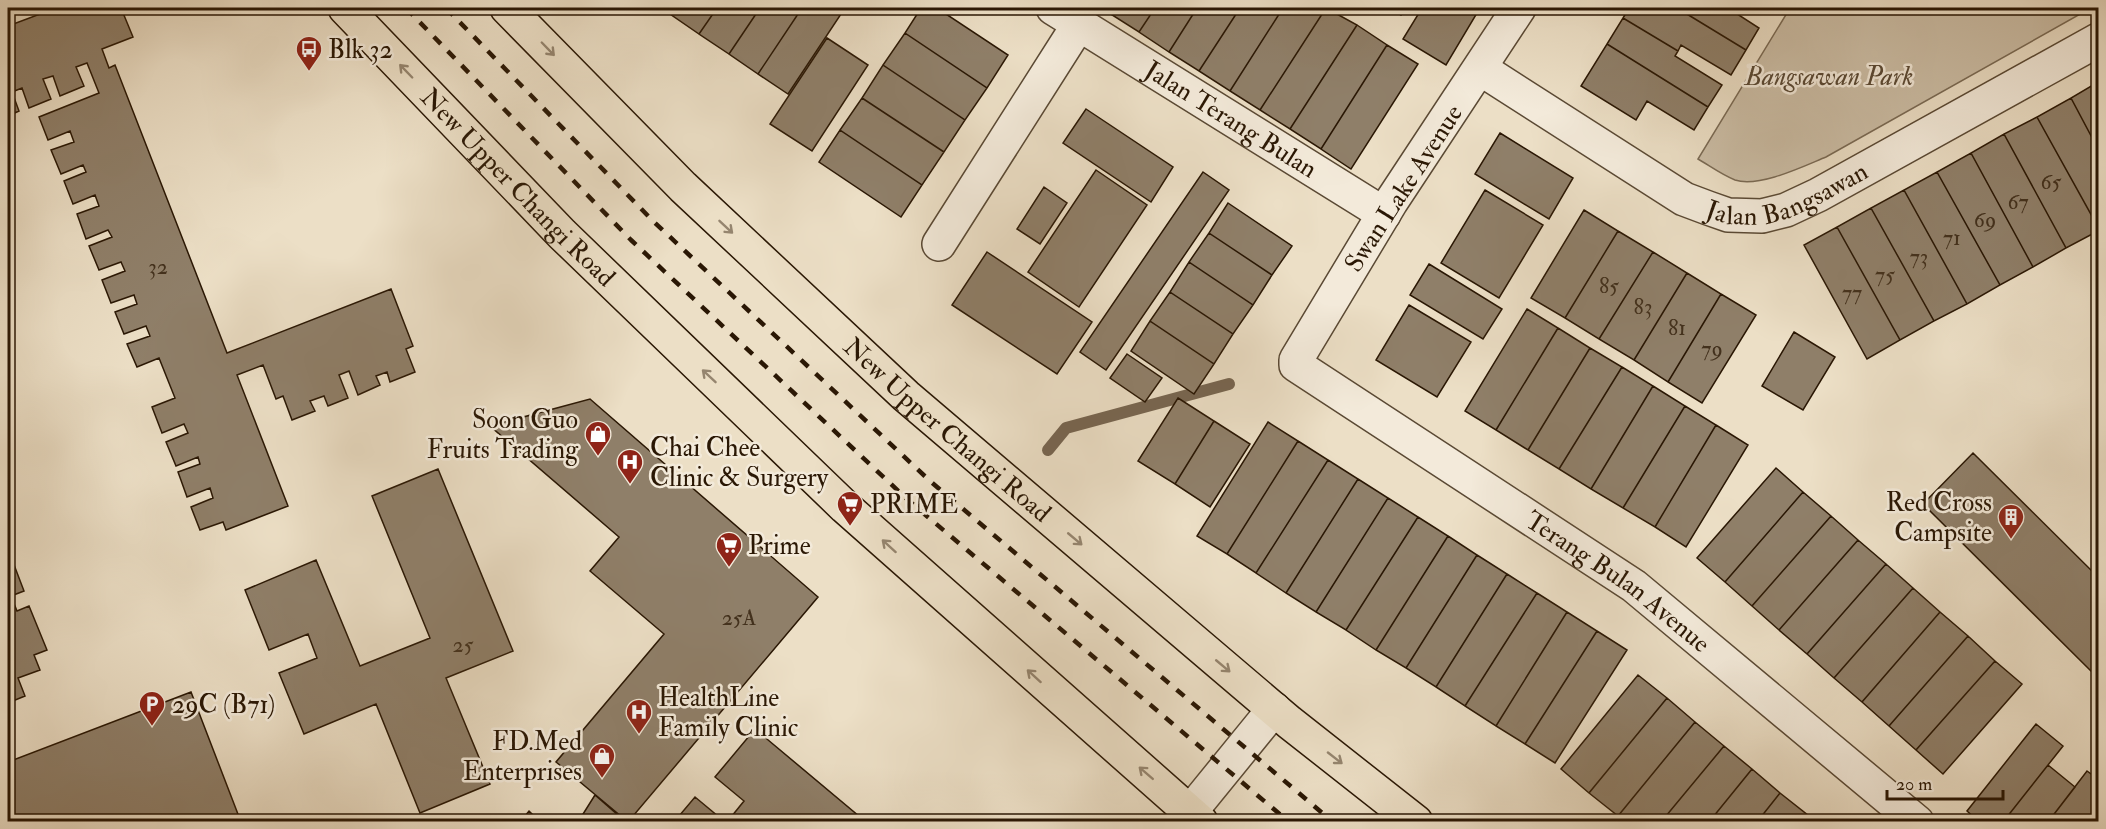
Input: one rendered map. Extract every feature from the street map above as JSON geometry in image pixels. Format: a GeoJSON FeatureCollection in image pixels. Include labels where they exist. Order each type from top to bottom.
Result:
{"type":"FeatureCollection","features":[{"type":"Feature","properties":{"kind":"main road","name":"New Upper Changi Road"},"geometry":{"type":"LineString","coordinates":[[345,8],[562,234],[845,507],[1196,819]]}},
{"type":"Feature","properties":{"kind":"main road","name":"New Upper Changi Road"},"geometry":{"type":"LineString","coordinates":[[507,8],[683,187],[906,396],[1281,715],[1416,822]]}},
{"type":"Feature","properties":{"kind":"street","name":"Swan Lake Avenue"},"geometry":{"type":"LineString","coordinates":[[1299,370],[1296,360],[1384,214],[1519,8]]}},
{"type":"Feature","properties":{"kind":"street","name":"Jalan Terang Bulan"},"geometry":{"type":"LineString","coordinates":[[939,244],[1066,16],[1384,214]]}},
{"type":"Feature","properties":{"kind":"street","name":"Jalan Bangsawan"},"geometry":{"type":"LineString","coordinates":[[1481,69],[1684,199],[1728,215],[1762,216],[1786,210],[1818,195],[2098,40]]}},
{"type":"Feature","properties":{"kind":"street","name":"Terang Bulan Avenue"},"geometry":{"type":"LineString","coordinates":[[1299,370],[1634,586],[1917,822]]}},
{"type":"Feature","properties":{"kind":"street"},"geometry":{"type":"LineString","coordinates":[[1196,819],[1281,715]]}},
{"type":"Feature","properties":{"kind":"green space","name":"Bangsawan Park"},"geometry":{"type":"Polygon","coordinates":[[[1790,8],[2091,8],[1826,157],[1769,179],[1745,182],[1735,180],[1698,159],[1790,8]]]}},
{"type":"Feature","properties":{"kind":"building"},"geometry":{"type":"Polygon","coordinates":[[[56,8],[121,8],[133,37],[102,49],[109,68],[115,65],[227,353],[391,289],[413,346],[406,349],[415,372],[390,382],[387,372],[376,376],[380,385],[358,395],[349,371],[339,375],[348,398],[328,406],[324,396],[310,401],[315,411],[292,420],[283,396],[276,399],[263,365],[237,375],[288,506],[226,530],[223,522],[200,530],[191,507],[213,498],[210,488],[187,497],[178,472],[200,464],[198,457],[176,466],[166,442],[188,433],[184,424],[162,433],[152,407],[175,398],[159,358],[137,367],[127,344],[150,336],[146,326],[124,334],[115,312],[137,304],[134,295],[111,303],[102,280],[125,271],[121,262],[99,270],[89,246],[112,237],[108,230],[86,239],[77,214],[99,206],[95,195],[73,204],[64,181],[86,172],[83,165],[61,174],[51,150],[74,142],[70,131],[48,140],[39,117],[99,93],[87,63],[76,67],[84,86],[60,96],[53,76],[43,79],[51,99],[29,108],[22,88],[12,92],[19,111],[8,116],[8,26],[56,8]]]}},
{"type":"Feature","properties":{"kind":"building"},"geometry":{"type":"Polygon","coordinates":[[[674,8],[717,8],[699,34],[670,14],[674,8]]]}},
{"type":"Feature","properties":{"kind":"building"},"geometry":{"type":"Polygon","coordinates":[[[717,8],[760,8],[729,54],[699,34],[717,8]]]}},
{"type":"Feature","properties":{"kind":"building"},"geometry":{"type":"Polygon","coordinates":[[[760,8],[802,8],[758,74],[729,54],[760,8]]]}},
{"type":"Feature","properties":{"kind":"building"},"geometry":{"type":"Polygon","coordinates":[[[802,8],[845,8],[788,94],[758,74],[802,8]]]}},
{"type":"Feature","properties":{"kind":"building"},"geometry":{"type":"Polygon","coordinates":[[[921,8],[937,8],[1008,55],[987,88],[905,33],[921,8]]]}},
{"type":"Feature","properties":{"kind":"building"},"geometry":{"type":"Polygon","coordinates":[[[1112,8],[1155,8],[1139,32],[1109,13],[1112,8]]]}},
{"type":"Feature","properties":{"kind":"building"},"geometry":{"type":"Polygon","coordinates":[[[1155,8],[1197,8],[1169,52],[1139,32],[1155,8]]]}},
{"type":"Feature","properties":{"kind":"building"},"geometry":{"type":"Polygon","coordinates":[[[1197,8],[1240,8],[1199,71],[1169,52],[1197,8]]]}},
{"type":"Feature","properties":{"kind":"building"},"geometry":{"type":"Polygon","coordinates":[[[1240,8],[1283,8],[1230,91],[1199,71],[1240,8]]]}},
{"type":"Feature","properties":{"kind":"building"},"geometry":{"type":"Polygon","coordinates":[[[1283,8],[1326,8],[1260,110],[1230,91],[1283,8]]]}},
{"type":"Feature","properties":{"kind":"building"},"geometry":{"type":"Polygon","coordinates":[[[1326,8],[1357,25],[1290,129],[1260,110],[1326,8]]]}},
{"type":"Feature","properties":{"kind":"building"},"geometry":{"type":"Polygon","coordinates":[[[1389,8],[1406,8],[1401,15],[1389,8]]]}},
{"type":"Feature","properties":{"kind":"building"},"geometry":{"type":"Polygon","coordinates":[[[1422,8],[1480,8],[1446,65],[1403,39],[1422,8]]]}},
{"type":"Feature","properties":{"kind":"building"},"geometry":{"type":"Polygon","coordinates":[[[1629,8],[1677,8],[1746,50],[1731,75],[1681,45],[1678,51],[1623,18],[1629,8]]]}},
{"type":"Feature","properties":{"kind":"building"},"geometry":{"type":"Polygon","coordinates":[[[1677,8],[1728,8],[1759,28],[1746,50],[1677,8]]]}},
{"type":"Feature","properties":{"kind":"building"},"geometry":{"type":"Polygon","coordinates":[[[1623,18],[1678,51],[1675,56],[1722,85],[1708,107],[1607,44],[1623,18]]]}},
{"type":"Feature","properties":{"kind":"building"},"geometry":{"type":"Polygon","coordinates":[[[1357,25],[1387,45],[1321,149],[1290,129],[1357,25]]]}},
{"type":"Feature","properties":{"kind":"building"},"geometry":{"type":"Polygon","coordinates":[[[905,33],[987,88],[965,120],[883,65],[905,33]]]}},
{"type":"Feature","properties":{"kind":"building"},"geometry":{"type":"Polygon","coordinates":[[[827,38],[868,65],[812,151],[770,124],[827,38]]]}},
{"type":"Feature","properties":{"kind":"building"},"geometry":{"type":"Polygon","coordinates":[[[1607,44],[1708,107],[1694,130],[1647,101],[1636,120],[1581,86],[1607,44]]]}},
{"type":"Feature","properties":{"kind":"building"},"geometry":{"type":"Polygon","coordinates":[[[1387,45],[1418,64],[1351,169],[1321,149],[1387,45]]]}},
{"type":"Feature","properties":{"kind":"building"},"geometry":{"type":"Polygon","coordinates":[[[883,65],[965,120],[944,152],[862,98],[883,65]]]}},
{"type":"Feature","properties":{"kind":"building"},"geometry":{"type":"Polygon","coordinates":[[[2098,82],[2098,149],[2071,98],[2098,82]]]}},
{"type":"Feature","properties":{"kind":"building"},"geometry":{"type":"Polygon","coordinates":[[[862,98],[944,152],[922,185],[840,130],[862,98]]]}},
{"type":"Feature","properties":{"kind":"building"},"geometry":{"type":"Polygon","coordinates":[[[2071,98],[2098,149],[2098,227],[2037,117],[2071,98]]]}},
{"type":"Feature","properties":{"kind":"building"},"geometry":{"type":"Polygon","coordinates":[[[1086,109],[1173,167],[1151,202],[1063,143],[1086,109]]]}},
{"type":"Feature","properties":{"kind":"building"},"geometry":{"type":"Polygon","coordinates":[[[2037,117],[2098,227],[2098,231],[2066,248],[2004,134],[2037,117]]]}},
{"type":"Feature","properties":{"kind":"building"},"geometry":{"type":"Polygon","coordinates":[[[840,130],[922,185],[901,217],[819,162],[840,130]]]}},
{"type":"Feature","properties":{"kind":"building"},"geometry":{"type":"Polygon","coordinates":[[[1500,133],[1573,178],[1549,219],[1475,174],[1500,133]]]}},
{"type":"Feature","properties":{"kind":"building"},"geometry":{"type":"Polygon","coordinates":[[[2004,134],[2066,248],[2033,267],[1971,153],[2004,134]]]}},
{"type":"Feature","properties":{"kind":"building"},"geometry":{"type":"Polygon","coordinates":[[[1971,153],[2033,267],[2000,285],[1937,172],[1971,153]]]}},
{"type":"Feature","properties":{"kind":"building"},"geometry":{"type":"Polygon","coordinates":[[[1096,170],[1147,205],[1079,307],[1028,272],[1096,170]]]}},
{"type":"Feature","properties":{"kind":"building"},"geometry":{"type":"Polygon","coordinates":[[[1203,172],[1229,190],[1106,370],[1080,352],[1203,172]]]}},
{"type":"Feature","properties":{"kind":"building"},"geometry":{"type":"Polygon","coordinates":[[[1937,172],[2000,285],[1967,304],[1904,190],[1937,172]]]}},
{"type":"Feature","properties":{"kind":"building"},"geometry":{"type":"Polygon","coordinates":[[[1044,187],[1067,203],[1040,244],[1017,229],[1044,187]]]}},
{"type":"Feature","properties":{"kind":"building"},"geometry":{"type":"Polygon","coordinates":[[[1485,190],[1543,225],[1499,298],[1441,263],[1485,190]]]}},
{"type":"Feature","properties":{"kind":"building"},"geometry":{"type":"Polygon","coordinates":[[[1904,190],[1967,304],[1934,321],[1871,208],[1904,190]]]}},
{"type":"Feature","properties":{"kind":"building"},"geometry":{"type":"Polygon","coordinates":[[[1228,203],[1292,246],[1272,275],[1209,233],[1228,203]]]}},
{"type":"Feature","properties":{"kind":"building"},"geometry":{"type":"Polygon","coordinates":[[[1871,208],[1934,321],[1900,340],[1837,227],[1871,208]]]}},
{"type":"Feature","properties":{"kind":"building"},"geometry":{"type":"Polygon","coordinates":[[[1584,210],[1618,231],[1565,318],[1531,298],[1584,210]]]}},
{"type":"Feature","properties":{"kind":"building"},"geometry":{"type":"Polygon","coordinates":[[[1837,227],[1900,340],[1867,359],[1804,245],[1837,227]]]}},
{"type":"Feature","properties":{"kind":"building"},"geometry":{"type":"Polygon","coordinates":[[[1618,231],[1653,252],[1599,339],[1565,318],[1618,231]]]}},
{"type":"Feature","properties":{"kind":"building"},"geometry":{"type":"Polygon","coordinates":[[[1209,233],[1272,275],[1253,305],[1189,262],[1209,233]]]}},
{"type":"Feature","properties":{"kind":"building"},"geometry":{"type":"Polygon","coordinates":[[[987,252],[1092,322],[1057,374],[952,305],[987,252]]]}},
{"type":"Feature","properties":{"kind":"building"},"geometry":{"type":"Polygon","coordinates":[[[1653,252],[1687,273],[1634,360],[1599,339],[1653,252]]]}},
{"type":"Feature","properties":{"kind":"building"},"geometry":{"type":"Polygon","coordinates":[[[1189,262],[1253,305],[1233,334],[1170,292],[1189,262]]]}},
{"type":"Feature","properties":{"kind":"building"},"geometry":{"type":"Polygon","coordinates":[[[1429,264],[1502,309],[1483,339],[1410,295],[1429,264]]]}},
{"type":"Feature","properties":{"kind":"building"},"geometry":{"type":"Polygon","coordinates":[[[1687,273],[1721,294],[1668,382],[1634,360],[1687,273]]]}},
{"type":"Feature","properties":{"kind":"building"},"geometry":{"type":"Polygon","coordinates":[[[1170,292],[1233,334],[1214,364],[1150,321],[1170,292]]]}},
{"type":"Feature","properties":{"kind":"building"},"geometry":{"type":"Polygon","coordinates":[[[1721,294],[1756,315],[1702,403],[1668,382],[1721,294]]]}},
{"type":"Feature","properties":{"kind":"building"},"geometry":{"type":"Polygon","coordinates":[[[1409,305],[1471,342],[1437,397],[1376,360],[1409,305]]]}},
{"type":"Feature","properties":{"kind":"building"},"geometry":{"type":"Polygon","coordinates":[[[1527,309],[1558,328],[1496,430],[1465,411],[1527,309]]]}},
{"type":"Feature","properties":{"kind":"building"},"geometry":{"type":"Polygon","coordinates":[[[1150,321],[1214,364],[1194,394],[1131,351],[1150,321]]]}},
{"type":"Feature","properties":{"kind":"building"},"geometry":{"type":"Polygon","coordinates":[[[1558,328],[1590,348],[1528,450],[1496,430],[1558,328]]]}},
{"type":"Feature","properties":{"kind":"building"},"geometry":{"type":"Polygon","coordinates":[[[1794,332],[1835,357],[1803,410],[1762,386],[1794,332]]]}},
{"type":"Feature","properties":{"kind":"building"},"geometry":{"type":"Polygon","coordinates":[[[1590,348],[1622,367],[1559,469],[1528,450],[1590,348]]]}},
{"type":"Feature","properties":{"kind":"building"},"geometry":{"type":"Polygon","coordinates":[[[1127,354],[1162,378],[1145,402],[1110,378],[1127,354]]]}},
{"type":"Feature","properties":{"kind":"building"},"geometry":{"type":"Polygon","coordinates":[[[1622,367],[1653,386],[1591,489],[1559,469],[1622,367]]]}},
{"type":"Feature","properties":{"kind":"building"},"geometry":{"type":"Polygon","coordinates":[[[1653,386],[1685,406],[1623,508],[1591,489],[1653,386]]]}},
{"type":"Feature","properties":{"kind":"building"},"geometry":{"type":"Polygon","coordinates":[[[1178,398],[1214,421],[1175,484],[1138,461],[1178,398]]]}},
{"type":"Feature","properties":{"kind":"building"},"geometry":{"type":"Polygon","coordinates":[[[590,399],[818,597],[628,822],[556,762],[664,634],[590,571],[619,537],[490,426],[590,399]]]}},
{"type":"Feature","properties":{"kind":"building"},"geometry":{"type":"Polygon","coordinates":[[[1685,406],[1716,425],[1655,527],[1623,508],[1685,406]]]}},
{"type":"Feature","properties":{"kind":"building"},"geometry":{"type":"Polygon","coordinates":[[[1214,421],[1250,444],[1210,507],[1175,484],[1214,421]]]}},
{"type":"Feature","properties":{"kind":"building"},"geometry":{"type":"Polygon","coordinates":[[[1268,422],[1298,441],[1227,554],[1197,536],[1268,422]]]}},
{"type":"Feature","properties":{"kind":"building"},"geometry":{"type":"Polygon","coordinates":[[[1716,425],[1748,445],[1686,547],[1655,527],[1716,425]]]}},
{"type":"Feature","properties":{"kind":"building"},"geometry":{"type":"Polygon","coordinates":[[[1298,441],[1328,460],[1256,573],[1227,554],[1298,441]]]}},
{"type":"Feature","properties":{"kind":"building","name":"Red Cross Campsite"},"geometry":{"type":"Polygon","coordinates":[[[1973,453],[2098,577],[2098,678],[1923,504],[1973,453]]]}},
{"type":"Feature","properties":{"kind":"building"},"geometry":{"type":"Polygon","coordinates":[[[1328,460],[1358,479],[1286,593],[1256,573],[1328,460]]]}},
{"type":"Feature","properties":{"kind":"building"},"geometry":{"type":"Polygon","coordinates":[[[1776,468],[1803,492],[1725,582],[1697,558],[1776,468]]]}},
{"type":"Feature","properties":{"kind":"building"},"geometry":{"type":"Polygon","coordinates":[[[438,469],[513,651],[446,678],[490,784],[420,813],[376,704],[304,734],[279,673],[317,658],[308,634],[269,650],[245,590],[316,560],[360,666],[430,638],[372,496],[438,469]]]}},
{"type":"Feature","properties":{"kind":"building"},"geometry":{"type":"Polygon","coordinates":[[[1358,479],[1388,498],[1316,612],[1286,593],[1358,479]]]}},
{"type":"Feature","properties":{"kind":"building"},"geometry":{"type":"Polygon","coordinates":[[[1803,492],[1831,516],[1752,606],[1725,582],[1803,492]]]}},
{"type":"Feature","properties":{"kind":"building"},"geometry":{"type":"Polygon","coordinates":[[[1388,498],[1418,517],[1346,630],[1316,612],[1388,498]]]}},
{"type":"Feature","properties":{"kind":"building"},"geometry":{"type":"Polygon","coordinates":[[[1831,516],[1858,540],[1779,630],[1752,606],[1831,516]]]}},
{"type":"Feature","properties":{"kind":"building"},"geometry":{"type":"Polygon","coordinates":[[[1418,517],[1448,536],[1376,650],[1346,630],[1418,517]]]}},
{"type":"Feature","properties":{"kind":"building"},"geometry":{"type":"Polygon","coordinates":[[[1448,536],[1477,555],[1406,668],[1376,650],[1448,536]]]}},
{"type":"Feature","properties":{"kind":"building"},"geometry":{"type":"Polygon","coordinates":[[[1858,540],[1886,564],[1807,654],[1779,630],[1858,540]]]}},
{"type":"Feature","properties":{"kind":"building"},"geometry":{"type":"Polygon","coordinates":[[[8,549],[24,591],[11,596],[17,611],[29,606],[47,650],[34,655],[40,670],[18,678],[25,696],[8,703],[8,549]]]}},
{"type":"Feature","properties":{"kind":"building"},"geometry":{"type":"Polygon","coordinates":[[[1477,555],[1507,574],[1436,687],[1406,668],[1477,555]]]}},
{"type":"Feature","properties":{"kind":"building"},"geometry":{"type":"Polygon","coordinates":[[[1886,564],[1913,588],[1834,678],[1807,654],[1886,564]]]}},
{"type":"Feature","properties":{"kind":"building"},"geometry":{"type":"Polygon","coordinates":[[[1507,574],[1537,593],[1465,706],[1436,687],[1507,574]]]}},
{"type":"Feature","properties":{"kind":"building"},"geometry":{"type":"Polygon","coordinates":[[[1913,588],[1940,612],[1862,702],[1834,678],[1913,588]]]}},
{"type":"Feature","properties":{"kind":"building"},"geometry":{"type":"Polygon","coordinates":[[[1537,593],[1567,612],[1496,726],[1465,706],[1537,593]]]}},
{"type":"Feature","properties":{"kind":"building"},"geometry":{"type":"Polygon","coordinates":[[[1567,612],[1597,631],[1525,744],[1496,726],[1567,612]]]}},
{"type":"Feature","properties":{"kind":"building"},"geometry":{"type":"Polygon","coordinates":[[[1940,612],[1968,636],[1889,726],[1862,702],[1940,612]]]}},
{"type":"Feature","properties":{"kind":"building"},"geometry":{"type":"Polygon","coordinates":[[[1597,631],[1627,650],[1555,763],[1525,744],[1597,631]]]}},
{"type":"Feature","properties":{"kind":"building"},"geometry":{"type":"Polygon","coordinates":[[[1968,636],[1995,661],[1916,750],[1889,726],[1968,636]]]}},
{"type":"Feature","properties":{"kind":"building"},"geometry":{"type":"Polygon","coordinates":[[[1995,661],[2022,684],[1943,774],[1916,750],[1995,661]]]}},
{"type":"Feature","properties":{"kind":"building"},"geometry":{"type":"Polygon","coordinates":[[[1638,675],[1667,698],[1589,793],[1561,769],[1638,675]]]}},
{"type":"Feature","properties":{"kind":"building","name":"29C (B71)"},"geometry":{"type":"Polygon","coordinates":[[[191,692],[241,822],[8,822],[8,762],[191,692]]]}},
{"type":"Feature","properties":{"kind":"building"},"geometry":{"type":"Polygon","coordinates":[[[1667,698],[1695,722],[1618,816],[1589,793],[1667,698]]]}},
{"type":"Feature","properties":{"kind":"building"},"geometry":{"type":"Polygon","coordinates":[[[1695,722],[1724,746],[1661,822],[1624,822],[1618,816],[1695,722]]]}},
{"type":"Feature","properties":{"kind":"building"},"geometry":{"type":"Polygon","coordinates":[[[2036,724],[2063,746],[2003,822],[1979,822],[1967,811],[2036,724]]]}},
{"type":"Feature","properties":{"kind":"building"},"geometry":{"type":"Polygon","coordinates":[[[755,729],[866,822],[727,822],[744,801],[715,777],[755,729]]]}},
{"type":"Feature","properties":{"kind":"building"},"geometry":{"type":"Polygon","coordinates":[[[1724,746],[1752,769],[1709,822],[1661,822],[1724,746]]]}},
{"type":"Feature","properties":{"kind":"building"},"geometry":{"type":"Polygon","coordinates":[[[2048,765],[2075,787],[2048,822],[2003,822],[2048,765]]]}},
{"type":"Feature","properties":{"kind":"building"},"geometry":{"type":"Polygon","coordinates":[[[1752,769],[1780,793],[1757,822],[1709,822],[1752,769]]]}},
{"type":"Feature","properties":{"kind":"building"},"geometry":{"type":"Polygon","coordinates":[[[2087,771],[2098,779],[2098,814],[2093,822],[2048,822],[2087,771]]]}},
{"type":"Feature","properties":{"kind":"building"},"geometry":{"type":"Polygon","coordinates":[[[1780,793],[1809,816],[1805,822],[1757,822],[1780,793]]]}},
{"type":"Feature","properties":{"kind":"building"},"geometry":{"type":"Polygon","coordinates":[[[595,795],[619,816],[615,822],[578,822],[595,795]]]}},
{"type":"Feature","properties":{"kind":"building"},"geometry":{"type":"Polygon","coordinates":[[[695,797],[725,822],[674,822],[695,797]]]}},
{"type":"Feature","properties":{"kind":"building"},"geometry":{"type":"Polygon","coordinates":[[[529,811],[540,822],[520,822],[529,811]]]}},
{"type":"Feature","properties":{"kind":"waterway"},"geometry":{"type":"LineString","coordinates":[[1048,450],[1066,428],[1229,384]]}},
{"type":"Feature","properties":{"kind":"railway"},"geometry":{"type":"LineString","coordinates":[[406,8],[631,240],[909,501],[1289,822]]}},
{"type":"Feature","properties":{"kind":"railway"},"geometry":{"type":"LineString","coordinates":[[446,8],[653,221],[930,481],[1333,822]]}},
{"type":"Feature","properties":{"kind":"place","name":"Blk 32"},"geometry":{"type":"Point","coordinates":[309,72]}},
{"type":"Feature","properties":{"kind":"place","name":"Soon Guo Fruits Trading"},"geometry":{"type":"Point","coordinates":[598,457]}},
{"type":"Feature","properties":{"kind":"place","name":"Chai Chee Clinic & Surgery"},"geometry":{"type":"Point","coordinates":[630,485]}},
{"type":"Feature","properties":{"kind":"place","name":"PRIME"},"geometry":{"type":"Point","coordinates":[850,527]}},
{"type":"Feature","properties":{"kind":"place","name":"Red Cross Campsite"},"geometry":{"type":"Point","coordinates":[2011,540]}},
{"type":"Feature","properties":{"kind":"place","name":"Prime"},"geometry":{"type":"Point","coordinates":[729,568]}},
{"type":"Feature","properties":{"kind":"place","name":"29C (B71)"},"geometry":{"type":"Point","coordinates":[152,727]}},
{"type":"Feature","properties":{"kind":"place","name":"HealthLine Family Clinic"},"geometry":{"type":"Point","coordinates":[639,735]}},
{"type":"Feature","properties":{"kind":"place","name":"FD.Med Enterprises"},"geometry":{"type":"Point","coordinates":[602,779]}}]}
